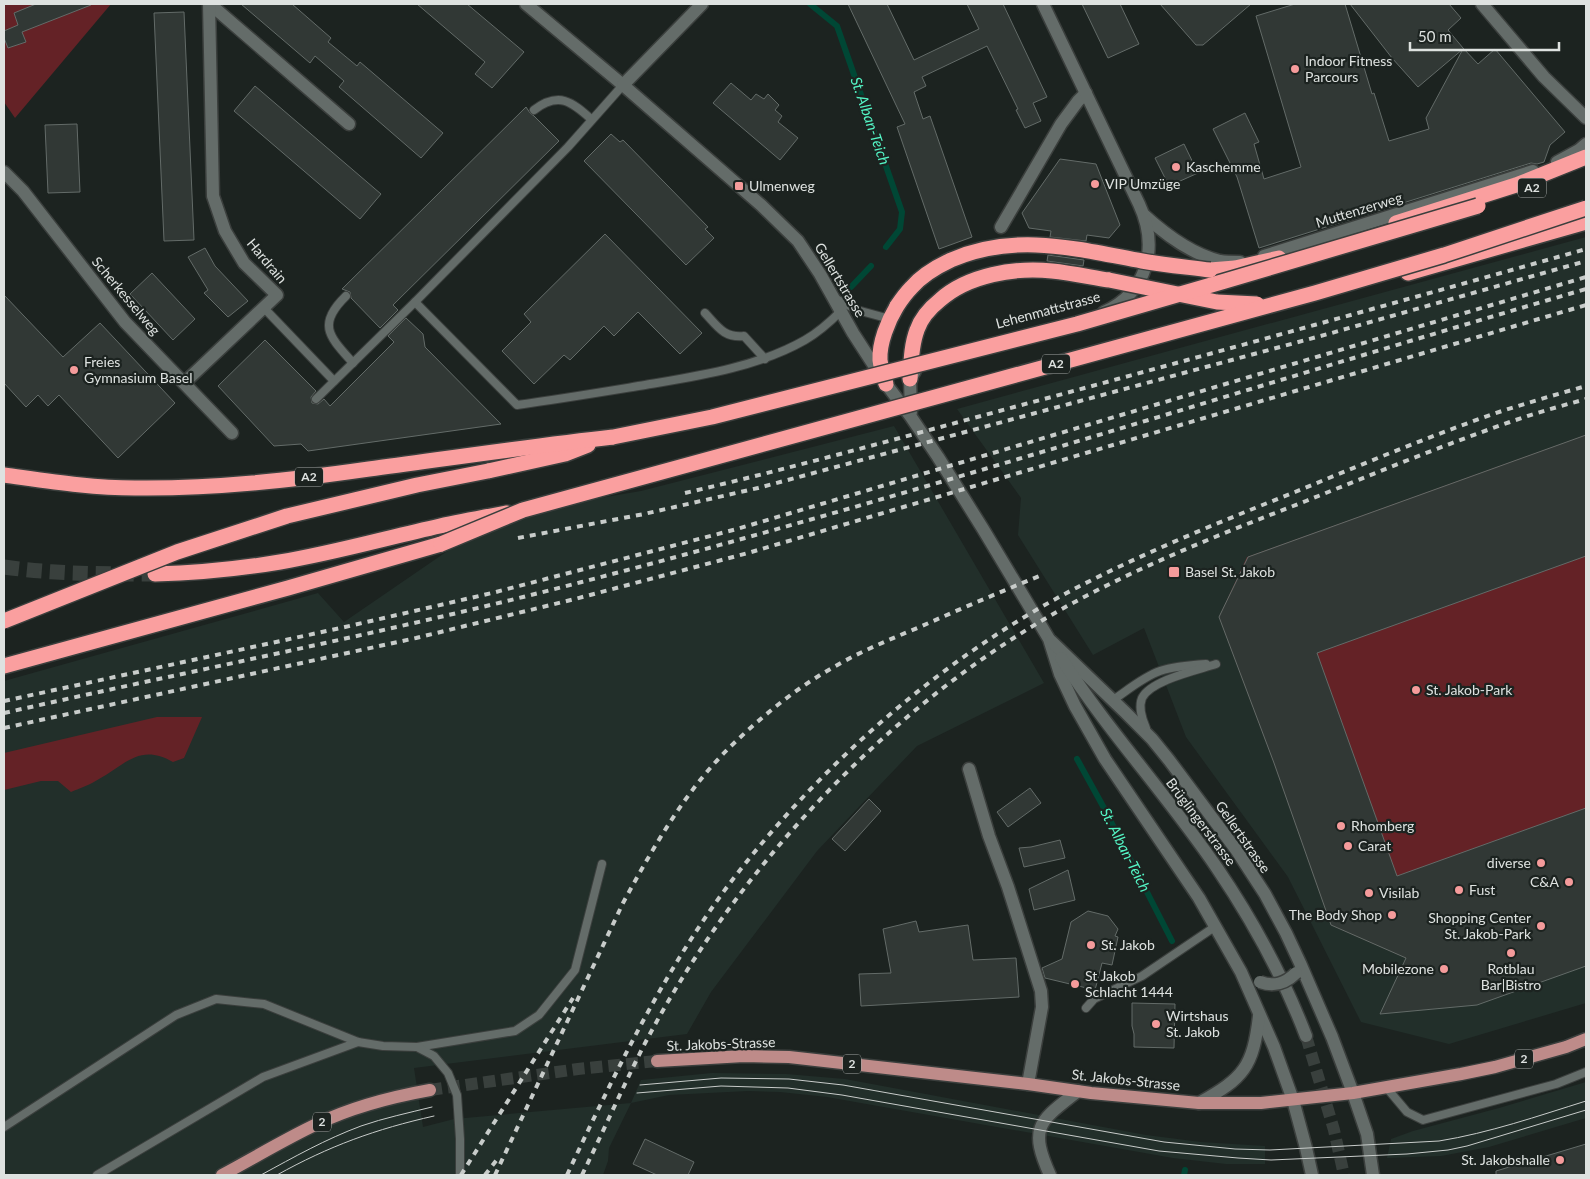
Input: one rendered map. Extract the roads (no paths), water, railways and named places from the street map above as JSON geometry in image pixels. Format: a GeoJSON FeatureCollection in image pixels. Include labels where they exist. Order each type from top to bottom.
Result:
{"type":"FeatureCollection","features":[{"type":"Feature","properties":{"kind":"highway"},"geometry":{"type":"LineString","coordinates":[[886,384],[880,360],[882,344],[894,313],[911,288],[930,271],[981,249],[1000,245],[1046,245],[1095,251],[1173,266],[1210,270],[1234,268],[1324,246],[1516,185],[1586,157]]}},
{"type":"Feature","properties":{"kind":"highway","name":"A2"},"geometry":{"type":"LineString","coordinates":[[4,475],[105,488],[213,487],[303,478],[613,437],[712,417],[1077,324],[1478,206],[1586,169]]}},
{"type":"Feature","properties":{"kind":"highway","name":"A2"},"geometry":{"type":"LineString","coordinates":[[154,574],[228,570],[280,562],[346,549],[440,526],[523,510],[1315,293],[1444,255],[1586,208]]}},
{"type":"Feature","properties":{"kind":"highway"},"geometry":{"type":"LineString","coordinates":[[910,379],[912,347],[917,329],[924,317],[942,298],[965,283],[986,277],[1015,271],[1051,271],[1108,280],[1217,302],[1251,304],[1287,302],[1320,298],[1586,222]]}},
{"type":"Feature","properties":{"kind":"highway"},"geometry":{"type":"LineString","coordinates":[[4,621],[169,556],[287,516],[409,487],[565,454],[613,437]]}},
{"type":"Feature","properties":{"kind":"highway"},"geometry":{"type":"LineString","coordinates":[[4,666],[441,544],[523,510]]}},
{"type":"Feature","properties":{"kind":"main road","name":"St. Jakobs-Strasse"},"geometry":{"type":"LineString","coordinates":[[657,1061],[744,1056],[789,1057],[1078,1091],[1199,1103],[1261,1103],[1354,1092],[1495,1067],[1566,1047],[1586,1039]]}},
{"type":"Feature","properties":{"kind":"main road","name":"2"},"geometry":{"type":"LineString","coordinates":[[222,1175],[317,1124],[346,1112],[404,1094],[430,1090]]}},
{"type":"Feature","properties":{"kind":"street","name":"Hardrain"},"geometry":{"type":"LineString","coordinates":[[209,4],[349,124]]}},
{"type":"Feature","properties":{"kind":"street","name":"Hardrain"},"geometry":{"type":"LineString","coordinates":[[184,383],[278,295],[244,263],[225,231],[212,196],[209,4]]}},
{"type":"Feature","properties":{"kind":"street","name":"Gellertstrasse"},"geometry":{"type":"LineString","coordinates":[[526,4],[623,85],[786,228],[812,261],[886,384],[911,417],[983,529],[1049,639],[1060,674],[1075,706],[1105,759],[1216,926],[1241,972],[1274,1047],[1293,1100]]}},
{"type":"Feature","properties":{"kind":"street"},"geometry":{"type":"LineString","coordinates":[[623,85],[702,4]]}},
{"type":"Feature","properties":{"kind":"street","name":"Lehenmattstrasse"},"geometry":{"type":"LineString","coordinates":[[910,379],[918,366],[934,355],[1102,313],[1115,307],[1135,288],[1143,277],[1149,243],[1144,215],[1043,4]]}},
{"type":"Feature","properties":{"kind":"street"},"geometry":{"type":"LineString","coordinates":[[1482,4],[1544,77],[1586,118]]}},
{"type":"Feature","properties":{"kind":"street"},"geometry":{"type":"LineString","coordinates":[[1001,228],[1061,124],[1078,100],[1086,94]]}},
{"type":"Feature","properties":{"kind":"street","name":"Muttenzerweg"},"geometry":{"type":"LineString","coordinates":[[1144,215],[1167,235],[1198,254],[1222,261],[1244,262],[1546,167],[1579,150],[1586,144]]}},
{"type":"Feature","properties":{"kind":"street","name":"Scherkesselweg"},"geometry":{"type":"LineString","coordinates":[[4,172],[23,191],[125,322],[232,433]]}},
{"type":"Feature","properties":{"kind":"street"},"geometry":{"type":"LineString","coordinates":[[910,379],[911,417]]}},
{"type":"Feature","properties":{"kind":"street","name":"Gellertstrasse"},"geometry":{"type":"LineString","coordinates":[[1049,639],[1152,739],[1237,851],[1274,909],[1298,968],[1354,1092]]}},
{"type":"Feature","properties":{"kind":"street","name":"Brüglingerstrasse"},"geometry":{"type":"LineString","coordinates":[[1049,639],[1102,718],[1190,830],[1243,907],[1270,955],[1306,1036]]}},
{"type":"Feature","properties":{"kind":"street"},"geometry":{"type":"LineString","coordinates":[[969,769],[989,836],[1042,991],[1042,1007],[1028,1084]]}},
{"type":"Feature","properties":{"kind":"street"},"geometry":{"type":"LineString","coordinates":[[1241,972],[1266,984],[1280,985],[1287,981],[1298,968]]}},
{"type":"Feature","properties":{"kind":"street"},"geometry":{"type":"LineString","coordinates":[[1199,1103],[1232,1083],[1243,1070],[1252,1056],[1256,1042],[1259,1016]]}},
{"type":"Feature","properties":{"kind":"street"},"geometry":{"type":"LineString","coordinates":[[1050,1175],[1038,1143],[1043,1121],[1078,1091]]}},
{"type":"Feature","properties":{"kind":"street"},"geometry":{"type":"LineString","coordinates":[[1354,1092],[1367,1134],[1373,1175]]}},
{"type":"Feature","properties":{"kind":"street"},"geometry":{"type":"LineString","coordinates":[[1293,1100],[1312,1175]]}},
{"type":"Feature","properties":{"kind":"lane"},"geometry":{"type":"LineString","coordinates":[[316,399],[568,147],[623,85]]}},
{"type":"Feature","properties":{"kind":"lane"},"geometry":{"type":"LineString","coordinates":[[534,110],[549,101],[564,100],[572,103],[592,119]]}},
{"type":"Feature","properties":{"kind":"lane"},"geometry":{"type":"LineString","coordinates":[[346,296],[332,311],[328,327],[337,345],[353,363]]}},
{"type":"Feature","properties":{"kind":"lane"},"geometry":{"type":"LineString","coordinates":[[833,297],[857,310],[894,313]]}},
{"type":"Feature","properties":{"kind":"lane"},"geometry":{"type":"LineString","coordinates":[[415,302],[517,405],[699,376],[765,359],[804,341],[819,331],[841,311]]}},
{"type":"Feature","properties":{"kind":"lane"},"geometry":{"type":"LineString","coordinates":[[264,308],[334,381]]}},
{"type":"Feature","properties":{"kind":"lane"},"geometry":{"type":"LineString","coordinates":[[705,313],[722,331],[735,337],[744,336],[765,359]]}},
{"type":"Feature","properties":{"kind":"lane"},"geometry":{"type":"LineString","coordinates":[[1113,700],[1159,671],[1184,665],[1216,664],[1165,680],[1142,697],[1140,710],[1143,723],[1152,739]]}},
{"type":"Feature","properties":{"kind":"lane"},"geometry":{"type":"LineString","coordinates":[[4,1127],[176,1016],[216,999],[264,1004],[358,1042],[383,1046],[417,1047],[515,1031],[539,1015],[574,970],[602,864]]}},
{"type":"Feature","properties":{"kind":"lane"},"geometry":{"type":"LineString","coordinates":[[1086,1008],[1094,999],[1142,976],[1216,926]]}},
{"type":"Feature","properties":{"kind":"lane"},"geometry":{"type":"LineString","coordinates":[[97,1175],[263,1077],[358,1042]]}},
{"type":"Feature","properties":{"kind":"lane"},"geometry":{"type":"LineString","coordinates":[[417,1047],[434,1056],[448,1073],[457,1095],[460,1175]]}},
{"type":"Feature","properties":{"kind":"lane"},"geometry":{"type":"LineString","coordinates":[[1386,1087],[1407,1112],[1423,1120],[1556,1084],[1586,1072]]}},
{"type":"Feature","properties":{"kind":"waterway","name":"St. Alban-Teich"},"geometry":{"type":"LineString","coordinates":[[810,4],[837,26],[902,212],[900,229],[886,247]]}},
{"type":"Feature","properties":{"kind":"waterway","name":"St. Alban-Teich"},"geometry":{"type":"LineString","coordinates":[[851,287],[871,266]]}},
{"type":"Feature","properties":{"kind":"waterway","name":"St. Alban-Teich"},"geometry":{"type":"LineString","coordinates":[[1077,759],[1172,941]]}},
{"type":"Feature","properties":{"kind":"waterway","name":"St. Alban-Teich"},"geometry":{"type":"LineString","coordinates":[[1184,1175],[1185,1170]]}},
{"type":"Feature","properties":{"kind":"tunnel"},"geometry":{"type":"LineString","coordinates":[[4,567],[98,574],[155,574]]}},
{"type":"Feature","properties":{"kind":"tunnel"},"geometry":{"type":"LineString","coordinates":[[1306,1036],[1334,1130],[1344,1175]]}},
{"type":"Feature","properties":{"kind":"tunnel"},"geometry":{"type":"LineString","coordinates":[[430,1090],[578,1069],[657,1061]]}},
{"type":"Feature","properties":{"kind":"tram line"},"geometry":{"type":"LineString","coordinates":[[640,1085],[721,1078],[789,1079],[843,1085],[1164,1142],[1235,1149],[1270,1150],[1439,1141],[1495,1129],[1586,1101]]}},
{"type":"Feature","properties":{"kind":"tram line"},"geometry":{"type":"LineString","coordinates":[[637,1093],[721,1086],[788,1088],[842,1095],[1159,1151],[1271,1160],[1407,1154],[1448,1150],[1586,1110]]}},
{"type":"Feature","properties":{"kind":"tram line"},"geometry":{"type":"LineString","coordinates":[[261,1175],[348,1131],[378,1120],[432,1107]]}},
{"type":"Feature","properties":{"kind":"tram line"},"geometry":{"type":"LineString","coordinates":[[277,1175],[334,1147],[392,1127],[434,1116]]}},
{"type":"Feature","properties":{"kind":"railway"},"geometry":{"type":"LineString","coordinates":[[685,493],[1044,399],[1586,249]]}},
{"type":"Feature","properties":{"kind":"railway"},"geometry":{"type":"LineString","coordinates":[[518,538],[644,514],[758,488],[1328,334],[1586,261]]}},
{"type":"Feature","properties":{"kind":"railway"},"geometry":{"type":"LineString","coordinates":[[4,701],[492,593],[737,529],[1586,277]]}},
{"type":"Feature","properties":{"kind":"railway"},"geometry":{"type":"LineString","coordinates":[[4,713],[432,619],[701,550],[955,478],[1586,289]]}},
{"type":"Feature","properties":{"kind":"railway"},"geometry":{"type":"LineString","coordinates":[[4,728],[416,638],[575,599],[748,553],[1586,305]]}},
{"type":"Feature","properties":{"kind":"railway"},"geometry":{"type":"LineString","coordinates":[[567,1175],[640,1027],[681,955],[727,887],[801,799],[843,757],[932,680],[979,646],[1028,615],[1078,587],[1158,549],[1450,430],[1502,411],[1586,386]]}},
{"type":"Feature","properties":{"kind":"railway"},"geometry":{"type":"LineString","coordinates":[[582,1175],[650,1033],[697,954],[718,924],[795,827],[838,781],[883,738],[930,698],[980,660],[1032,626],[1086,596],[1167,557],[1433,450],[1519,419],[1586,399]]}},
{"type":"Feature","properties":{"kind":"railway"},"geometry":{"type":"LineString","coordinates":[[495,1175],[623,903],[684,801],[714,764],[766,714],[792,694],[832,668],[876,646],[1044,574]]}},
{"type":"Feature","properties":{"kind":"railway"},"geometry":{"type":"LineString","coordinates":[[461,1175],[573,998]]}},
{"type":"Feature","properties":{"kind":"railway"},"geometry":{"type":"LineString","coordinates":[[485,1175],[499,1157]]}},
{"type":"Feature","properties":{"kind":"place","name":"Indoor Fitness Parcours"},"geometry":{"type":"Point","coordinates":[1295,69]}},
{"type":"Feature","properties":{"kind":"place","name":"Kaschemme"},"geometry":{"type":"Point","coordinates":[1176,167]}},
{"type":"Feature","properties":{"kind":"place","name":"VIP Umzüge"},"geometry":{"type":"Point","coordinates":[1095,184]}},
{"type":"Feature","properties":{"kind":"place","name":"Ulmenweg"},"geometry":{"type":"Point","coordinates":[739,186]}},
{"type":"Feature","properties":{"kind":"place","name":"Freies Gymnasium Basel"},"geometry":{"type":"Point","coordinates":[74,370]}},
{"type":"Feature","properties":{"kind":"place","name":"Basel St. Jakob"},"geometry":{"type":"Point","coordinates":[1174,572]}},
{"type":"Feature","properties":{"kind":"place","name":"St. Jakob-Park"},"geometry":{"type":"Point","coordinates":[1416,690]}},
{"type":"Feature","properties":{"kind":"place","name":"Rhomberg"},"geometry":{"type":"Point","coordinates":[1341,826]}},
{"type":"Feature","properties":{"kind":"place","name":"Carat"},"geometry":{"type":"Point","coordinates":[1348,846]}},
{"type":"Feature","properties":{"kind":"place","name":"diverse"},"geometry":{"type":"Point","coordinates":[1541,863]}},
{"type":"Feature","properties":{"kind":"place","name":"C&A"},"geometry":{"type":"Point","coordinates":[1569,882]}},
{"type":"Feature","properties":{"kind":"place","name":"Fust"},"geometry":{"type":"Point","coordinates":[1459,890]}},
{"type":"Feature","properties":{"kind":"place","name":"Visilab"},"geometry":{"type":"Point","coordinates":[1369,893]}},
{"type":"Feature","properties":{"kind":"place","name":"The Body Shop"},"geometry":{"type":"Point","coordinates":[1392,915]}},
{"type":"Feature","properties":{"kind":"place","name":"Shopping Center St. Jakob-Park"},"geometry":{"type":"Point","coordinates":[1541,926]}},
{"type":"Feature","properties":{"kind":"place","name":"St. Jakob"},"geometry":{"type":"Point","coordinates":[1091,945]}},
{"type":"Feature","properties":{"kind":"place","name":"Rotblau Bar|Bistro"},"geometry":{"type":"Point","coordinates":[1511,953]}},
{"type":"Feature","properties":{"kind":"place","name":"Mobilezone"},"geometry":{"type":"Point","coordinates":[1444,969]}},
{"type":"Feature","properties":{"kind":"place","name":"St Jakob Schlacht 1444"},"geometry":{"type":"Point","coordinates":[1075,984]}},
{"type":"Feature","properties":{"kind":"place","name":"Wirtshaus St. Jakob"},"geometry":{"type":"Point","coordinates":[1156,1024]}},
{"type":"Feature","properties":{"kind":"place","name":"St. Jakobshalle"},"geometry":{"type":"Point","coordinates":[1560,1160]}}]}
